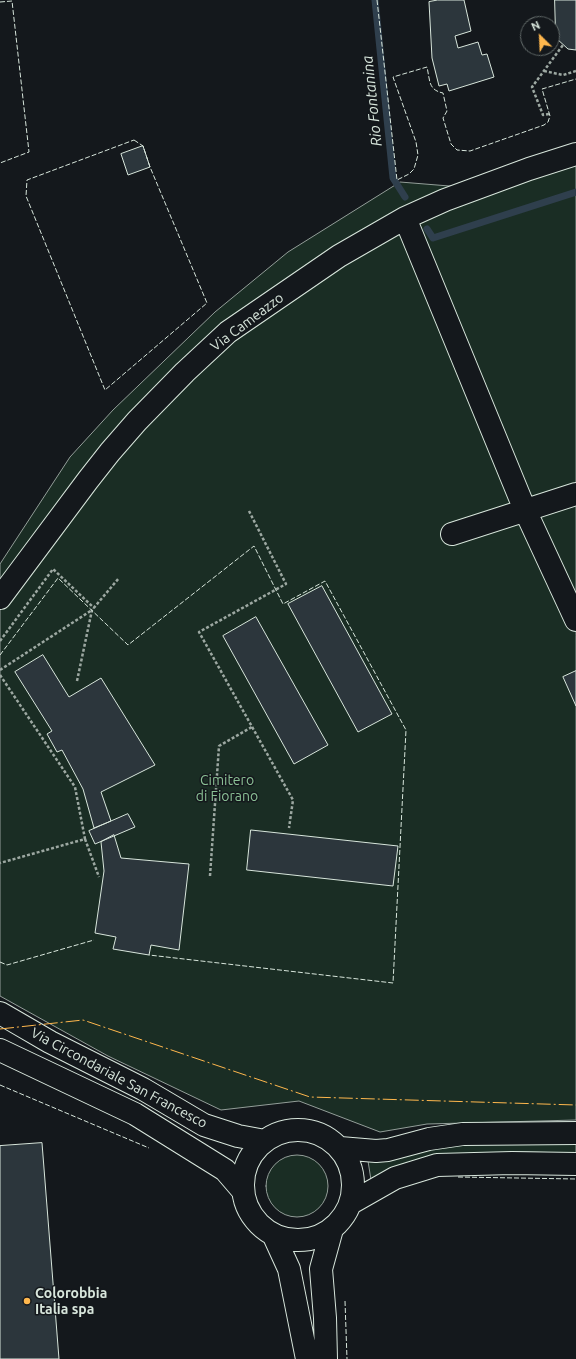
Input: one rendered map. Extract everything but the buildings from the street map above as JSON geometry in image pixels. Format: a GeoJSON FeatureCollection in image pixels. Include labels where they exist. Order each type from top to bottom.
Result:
{"type":"FeatureCollection","features":[{"type":"Feature","properties":{"kind":"street","name":"Via Cameazzo"},"geometry":{"type":"LineString","coordinates":[[1,595],[110,452],[137,421],[185,372],[228,332],[338,256],[405,218],[445,200],[529,169],[576,154]]}},
{"type":"Feature","properties":{"kind":"street"},"geometry":{"type":"LineString","coordinates":[[405,218],[525,510],[576,620]]}},
{"type":"Feature","properties":{"kind":"street"},"geometry":{"type":"LineString","coordinates":[[452,534],[576,494]]}},
{"type":"Feature","properties":{"kind":"street","name":"Via Circondariale San Francesco"},"geometry":{"type":"LineString","coordinates":[[0,1013],[50,1042],[143,1089],[204,1125],[238,1136],[265,1141]]}},
{"type":"Feature","properties":{"kind":"street","name":"Via Circondariale San Francesco"},"geometry":{"type":"LineString","coordinates":[[0,1050],[135,1114],[226,1170],[243,1191]]}},
{"type":"Feature","properties":{"kind":"street","name":"Via Circondariale San Francesco"},"geometry":{"type":"LineString","coordinates":[[304,1130],[323,1135],[332,1140],[340,1148],[350,1164],[353,1174],[354,1188],[351,1203],[343,1217],[332,1229],[319,1236],[304,1240],[288,1240],[273,1234],[260,1225],[250,1212],[245,1202],[243,1191],[244,1172],[252,1155],[265,1141],[273,1135],[283,1131],[304,1130]]}},
{"type":"Feature","properties":{"kind":"street"},"geometry":{"type":"LineString","coordinates":[[340,1148],[376,1151],[388,1150],[429,1139],[463,1134],[576,1133]]}},
{"type":"Feature","properties":{"kind":"street"},"geometry":{"type":"LineString","coordinates":[[351,1203],[396,1178],[437,1165],[512,1163],[576,1164]]}},
{"type":"Feature","properties":{"kind":"street","name":"Via Circondariale San Francesco"},"geometry":{"type":"LineString","coordinates":[[326,1359],[326,1318],[321,1269],[332,1229]]}},
{"type":"Feature","properties":{"kind":"street","name":"Via Circondariale San Francesco"},"geometry":{"type":"LineString","coordinates":[[273,1234],[289,1269],[307,1359]]}},
{"type":"Feature","properties":{"kind":"path"},"geometry":{"type":"LineString","coordinates":[[549,114],[543,115],[532,87],[563,45]]}},
{"type":"Feature","properties":{"kind":"path"},"geometry":{"type":"LineString","coordinates":[[544,71],[563,75],[576,71]]}},
{"type":"Feature","properties":{"kind":"path"},"geometry":{"type":"LineString","coordinates":[[249,511],[286,584],[199,632],[293,800],[290,828]]}},
{"type":"Feature","properties":{"kind":"path"},"geometry":{"type":"LineString","coordinates":[[0,641],[53,569],[93,609]]}},
{"type":"Feature","properties":{"kind":"path"},"geometry":{"type":"LineString","coordinates":[[0,670],[93,609],[120,578]]}},
{"type":"Feature","properties":{"kind":"path"},"geometry":{"type":"LineString","coordinates":[[77,681],[93,609]]}},
{"type":"Feature","properties":{"kind":"path"},"geometry":{"type":"LineString","coordinates":[[0,675],[75,787],[85,838],[99,877]]}},
{"type":"Feature","properties":{"kind":"path"},"geometry":{"type":"LineString","coordinates":[[210,876],[218,746],[252,727]]}},
{"type":"Feature","properties":{"kind":"path"},"geometry":{"type":"LineString","coordinates":[[0,863],[85,838]]}},
{"type":"Feature","properties":{"kind":"green space","name":"Cimitero di Fiorano"},"geometry":{"type":"Polygon","coordinates":[[[576,151],[576,1120],[427,1124],[380,1132],[299,1101],[221,1110],[108,1056],[0,996],[0,564],[70,457],[113,410],[215,312],[288,252],[400,182],[474,188],[576,151]]]}},
{"type":"Feature","properties":{"kind":"green space"},"geometry":{"type":"Polygon","coordinates":[[[466,1144],[576,1144],[576,1153],[520,1152],[467,1154],[371,1180],[368,1161],[392,1159],[441,1147],[466,1144]]]}},
{"type":"Feature","properties":{"kind":"green space"},"geometry":{"type":"Polygon","coordinates":[[[297,1155],[309,1157],[319,1164],[326,1174],[328,1186],[326,1198],[319,1208],[309,1215],[297,1217],[285,1215],[275,1208],[268,1198],[266,1186],[268,1174],[275,1164],[285,1157],[297,1155]]]}},
{"type":"Feature","properties":{"kind":"waterway","name":"Rio Fontanina"},"geometry":{"type":"LineString","coordinates":[[375,0],[393,178],[405,197]]}},
{"type":"Feature","properties":{"kind":"waterway","name":"Rio Fontanina"},"geometry":{"type":"LineString","coordinates":[[427,229],[433,238],[576,192]]}},
{"type":"Feature","properties":{"kind":"fence"},"geometry":{"type":"LineString","coordinates":[[377,0],[397,180],[409,174],[414,169],[418,155],[416,142],[393,77],[427,67],[430,84],[435,90],[443,93],[447,111],[443,118],[451,144],[457,150],[470,151],[544,125],[548,122],[550,116],[542,89],[576,79]]}},
{"type":"Feature","properties":{"kind":"fence"},"geometry":{"type":"LineString","coordinates":[[0,2],[12,1],[29,152],[0,163]]}},
{"type":"Feature","properties":{"kind":"fence"},"geometry":{"type":"LineString","coordinates":[[134,140],[143,146],[150,167],[207,303],[105,390],[26,196],[27,180],[134,140]]}},
{"type":"Feature","properties":{"kind":"fence"},"geometry":{"type":"LineString","coordinates":[[0,655],[58,578],[128,645],[254,546],[283,604],[325,581],[406,730],[393,983],[149,955]]}},
{"type":"Feature","properties":{"kind":"fence"},"geometry":{"type":"LineString","coordinates":[[0,962],[7,965],[94,940]]}},
{"type":"Feature","properties":{"kind":"fence"},"geometry":{"type":"LineString","coordinates":[[0,1085],[149,1148]]}},
{"type":"Feature","properties":{"kind":"fence"},"geometry":{"type":"LineString","coordinates":[[458,1177],[576,1179]]}},
{"type":"Feature","properties":{"kind":"fence"},"geometry":{"type":"LineString","coordinates":[[345,1301],[347,1359]]}},
{"type":"Feature","properties":{"kind":"power"},"geometry":{"type":"LineString","coordinates":[[0,1029],[83,1020],[310,1097],[576,1105]]}},
{"type":"Feature","properties":{"kind":"place","name":"Colorobbia Italia spa"},"geometry":{"type":"Point","coordinates":[27,1301]}}]}
